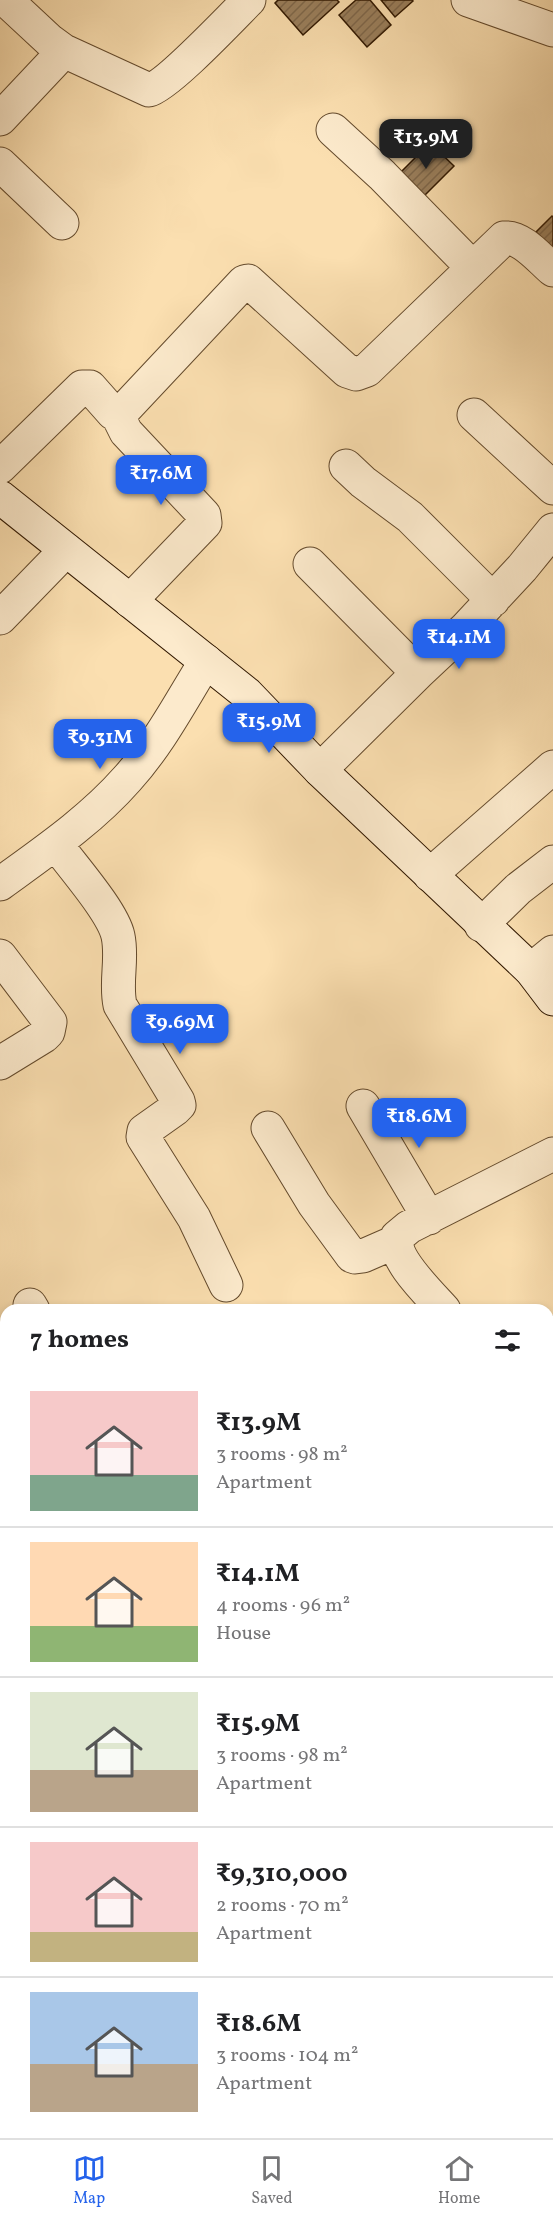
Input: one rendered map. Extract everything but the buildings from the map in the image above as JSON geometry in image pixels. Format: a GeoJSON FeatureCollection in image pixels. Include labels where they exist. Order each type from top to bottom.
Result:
{"type":"FeatureCollection","features":[{"type":"Feature","properties":{"kind":"street"},"geometry":{"type":"LineString","coordinates":[[6,0],[64,51],[140,87],[153,89],[172,74],[249,0]]}},
{"type":"Feature","properties":{"kind":"street"},"geometry":{"type":"LineString","coordinates":[[468,0],[553,30]]}},
{"type":"Feature","properties":{"kind":"street"},"geometry":{"type":"LineString","coordinates":[[0,119],[64,51]]}},
{"type":"Feature","properties":{"kind":"street"},"geometry":{"type":"LineString","coordinates":[[333,130],[382,175],[473,268]]}},
{"type":"Feature","properties":{"kind":"street"},"geometry":{"type":"LineString","coordinates":[[0,164],[62,223]]}},
{"type":"Feature","properties":{"kind":"street"},"geometry":{"type":"LineString","coordinates":[[117,414],[121,413],[244,282],[248,281],[347,371],[356,374],[367,370],[504,238],[511,237],[520,241],[553,270]]}},
{"type":"Feature","properties":{"kind":"street"},"geometry":{"type":"LineString","coordinates":[[0,467],[82,387],[90,387],[113,413],[117,414],[126,432],[206,519],[205,523],[130,601]]}},
{"type":"Feature","properties":{"kind":"street"},"geometry":{"type":"LineString","coordinates":[[474,415],[553,488]]}},
{"type":"Feature","properties":{"kind":"street"},"geometry":{"type":"LineString","coordinates":[[346,466],[363,482],[410,517],[494,600]]}},
{"type":"Feature","properties":{"kind":"street"},"geometry":{"type":"LineString","coordinates":[[0,497],[247,694],[320,770],[481,925],[542,961],[553,999]]}},
{"type":"Feature","properties":{"kind":"street"},"geometry":{"type":"LineString","coordinates":[[320,770],[494,600],[553,530]]}},
{"type":"Feature","properties":{"kind":"street"},"geometry":{"type":"LineString","coordinates":[[0,618],[66,550]]}},
{"type":"Feature","properties":{"kind":"street"},"geometry":{"type":"LineString","coordinates":[[310,564],[418,673]]}},
{"type":"Feature","properties":{"kind":"street"},"geometry":{"type":"LineString","coordinates":[[5,870],[56,844],[128,779],[156,741],[206,661]]}},
{"type":"Feature","properties":{"kind":"street"},"geometry":{"type":"LineString","coordinates":[[430,875],[553,767]]}},
{"type":"Feature","properties":{"kind":"street"},"geometry":{"type":"LineString","coordinates":[[56,844],[112,918],[118,934],[120,952],[117,991],[120,1005],[179,1105],[144,1131],[143,1137],[194,1218],[226,1285]]}},
{"type":"Feature","properties":{"kind":"street"},"geometry":{"type":"LineString","coordinates":[[481,925],[518,889],[553,862]]}},
{"type":"Feature","properties":{"kind":"street"},"geometry":{"type":"LineString","coordinates":[[0,956],[50,1022],[48,1032],[44,1036],[0,1063]]}},
{"type":"Feature","properties":{"kind":"street"},"geometry":{"type":"LineString","coordinates":[[363,1106],[429,1218]]}},
{"type":"Feature","properties":{"kind":"street"},"geometry":{"type":"LineString","coordinates":[[268,1128],[314,1204],[355,1257],[363,1256],[395,1242],[403,1230],[553,1154]]}},
{"type":"Feature","properties":{"kind":"street"},"geometry":{"type":"LineString","coordinates":[[395,1242],[400,1255],[415,1277],[439,1304]]}}]}
